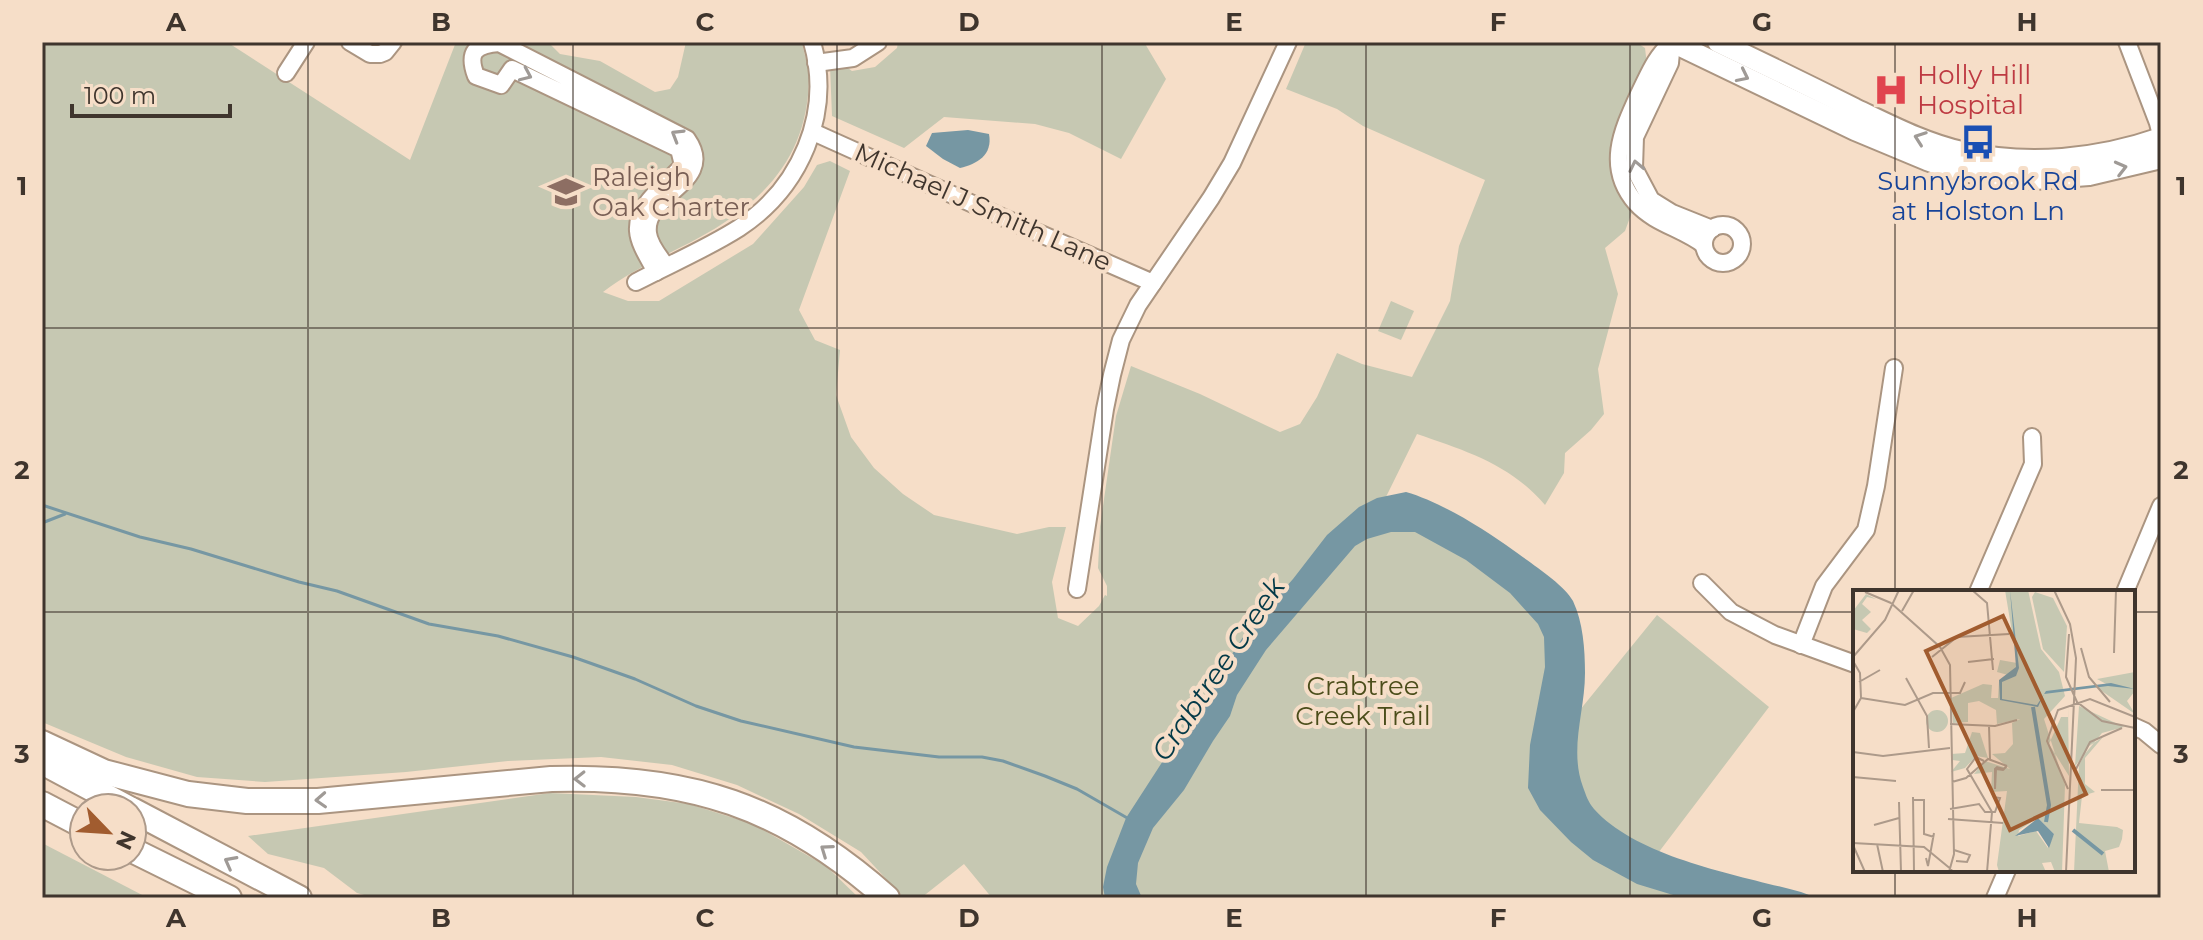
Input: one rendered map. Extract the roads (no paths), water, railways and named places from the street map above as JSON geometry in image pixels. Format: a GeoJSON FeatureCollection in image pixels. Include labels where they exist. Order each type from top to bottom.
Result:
{"type":"FeatureCollection","features":[{"type":"Feature","properties":{"kind":"highway"},"geometry":{"type":"LineString","coordinates":[[42,743],[104,772],[188,794],[247,801],[318,801],[577,778],[631,780],[673,786],[725,799],[769,817],[857,871],[887,898]]}},
{"type":"Feature","properties":{"kind":"highway"},"geometry":{"type":"LineString","coordinates":[[42,762],[98,792]]}},
{"type":"Feature","properties":{"kind":"highway"},"geometry":{"type":"LineString","coordinates":[[42,804],[68,818]]}},
{"type":"Feature","properties":{"kind":"highway"},"geometry":{"type":"LineString","coordinates":[[148,818],[299,898]]}},
{"type":"Feature","properties":{"kind":"highway"},"geometry":{"type":"LineString","coordinates":[[148,858],[229,898]]}},
{"type":"Feature","properties":{"kind":"highway"},"geometry":{"type":"LineString","coordinates":[[185,877],[214,898]]}},
{"type":"Feature","properties":{"kind":"main road"},"geometry":{"type":"LineString","coordinates":[[1672,42],[1855,130],[1952,169],[2035,179],[2089,175],[2161,158]]}},
{"type":"Feature","properties":{"kind":"main road"},"geometry":{"type":"LineString","coordinates":[[1718,42],[1909,134],[1962,152],[2051,160],[2114,151],[2161,137]]}},
{"type":"Feature","properties":{"kind":"street"},"geometry":{"type":"LineString","coordinates":[[286,73],[306,42]]}},
{"type":"Feature","properties":{"kind":"street"},"geometry":{"type":"LineString","coordinates":[[350,42],[375,55],[385,52],[393,42]]}},
{"type":"Feature","properties":{"kind":"street"},"geometry":{"type":"LineString","coordinates":[[636,282],[738,228],[756,215],[787,182],[805,153],[817,111],[816,63],[812,42]]}},
{"type":"Feature","properties":{"kind":"street"},"geometry":{"type":"LineString","coordinates":[[816,63],[853,58],[878,42]]}},
{"type":"Feature","properties":{"kind":"street"},"geometry":{"type":"LineString","coordinates":[[1077,589],[1112,375],[1121,340],[1138,305],[1232,163],[1288,42]]}},
{"type":"Feature","properties":{"kind":"street"},"geometry":{"type":"LineString","coordinates":[[1672,42],[1670,63],[1635,137],[1634,168],[1651,200],[1672,213],[1712,229]]}},
{"type":"Feature","properties":{"kind":"street"},"geometry":{"type":"LineString","coordinates":[[1672,42],[1657,56],[1625,124],[1619,146],[1619,167],[1625,188],[1637,204],[1656,220],[1695,238],[1716,262],[1731,261],[1738,254],[1741,242],[1735,230],[1724,225],[1712,229],[1704,245]]}},
{"type":"Feature","properties":{"kind":"street"},"geometry":{"type":"LineString","coordinates":[[2127,42],[2161,137]]}},
{"type":"Feature","properties":{"kind":"street"},"geometry":{"type":"LineString","coordinates":[[499,43],[687,139],[694,150],[695,164],[687,179],[653,212],[647,230],[661,269],[638,232],[640,217],[645,206],[683,165],[679,149],[512,69],[501,85],[476,76],[471,63],[474,51],[483,44],[499,43]]}},
{"type":"Feature","properties":{"kind":"street","name":"Michael J Smith Lane"},"geometry":{"type":"LineString","coordinates":[[813,132],[1153,283]]}},
{"type":"Feature","properties":{"kind":"street"},"geometry":{"type":"LineString","coordinates":[[1801,645],[1824,586],[1866,530],[1894,368]]}},
{"type":"Feature","properties":{"kind":"street"},"geometry":{"type":"LineString","coordinates":[[1979,590],[2033,464],[2032,437]]}},
{"type":"Feature","properties":{"kind":"street"},"geometry":{"type":"LineString","coordinates":[[2126,590],[2161,506]]}},
{"type":"Feature","properties":{"kind":"street"},"geometry":{"type":"LineString","coordinates":[[1702,583],[1731,612],[1775,635],[1853,663]]}},
{"type":"Feature","properties":{"kind":"street"},"geometry":{"type":"LineString","coordinates":[[2135,727],[2161,745]]}},
{"type":"Feature","properties":{"kind":"street"},"geometry":{"type":"LineString","coordinates":[[2135,739],[2161,745]]}},
{"type":"Feature","properties":{"kind":"street"},"geometry":{"type":"LineString","coordinates":[[1995,898],[2006,872]]}},
{"type":"Feature","properties":{"kind":"water"},"geometry":{"type":"Polygon","coordinates":[[[968,130],[989,134],[990,141],[986,153],[966,166],[960,168],[926,146],[932,133],[968,130]]]}},
{"type":"Feature","properties":{"kind":"water"},"geometry":{"type":"Polygon","coordinates":[[[1406,492],[1448,509],[1489,533],[1537,567],[1573,601],[1581,627],[1585,664],[1577,759],[1583,787],[1594,809],[1613,826],[1662,852],[1817,898],[1683,898],[1637,884],[1593,860],[1571,842],[1540,810],[1528,788],[1530,745],[1545,667],[1544,637],[1538,624],[1510,593],[1466,560],[1415,532],[1391,532],[1355,546],[1266,650],[1184,790],[1153,828],[1138,863],[1136,884],[1142,898],[1105,898],[1103,887],[1107,867],[1126,818],[1247,631],[1327,535],[1359,507],[1377,498],[1406,492]]]}},
{"type":"Feature","properties":{"kind":"waterway"},"geometry":{"type":"LineString","coordinates":[[42,505],[140,537],[337,591],[429,624],[498,636],[573,657],[741,721],[854,747],[1003,761],[1077,789],[1129,819]]}},
{"type":"Feature","properties":{"kind":"waterway"},"geometry":{"type":"LineString","coordinates":[[42,523],[65,514]]}},
{"type":"Feature","properties":{"kind":"place","name":"Holly Hill Hospital"},"geometry":{"type":"Point","coordinates":[1891,90]}},
{"type":"Feature","properties":{"kind":"place","name":"Sunnybrook Rd at Holston Ln"},"geometry":{"type":"Point","coordinates":[1978,142]}},
{"type":"Feature","properties":{"kind":"place","name":"Raleigh Oak Charter"},"geometry":{"type":"Point","coordinates":[566,192]}},
{"type":"Feature","properties":{"kind":"water label","name":"Crabtree Creek"},"geometry":{"type":"Point","coordinates":[1218,669]}},
{"type":"Feature","properties":{"kind":"park label","name":"Crabtree Creek Trail"},"geometry":{"type":"Point","coordinates":[1363,701]}}]}
